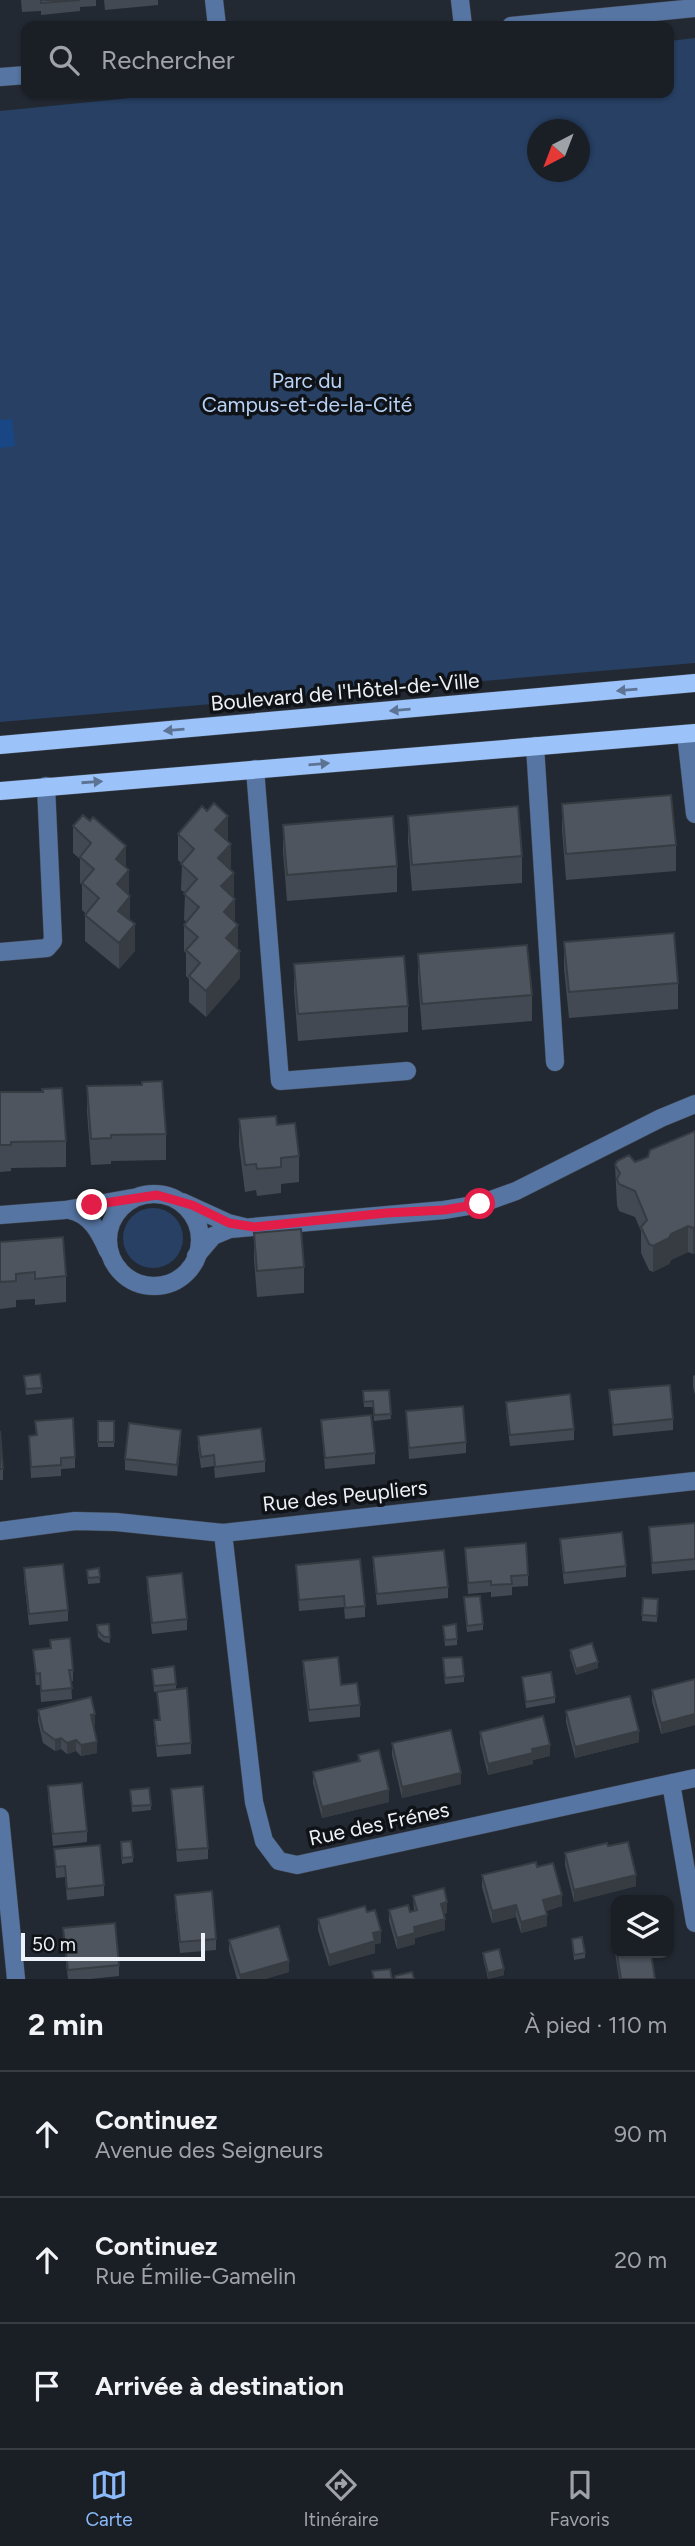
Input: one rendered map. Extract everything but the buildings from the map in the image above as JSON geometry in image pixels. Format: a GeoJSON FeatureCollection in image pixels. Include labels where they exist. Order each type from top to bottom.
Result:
{"type":"FeatureCollection","features":[{"type":"Feature","properties":{"kind":"main road","name":"Boulevard de l'Hôtel-de-Ville"},"geometry":{"type":"LineString","coordinates":[[0,745],[695,683]]}},
{"type":"Feature","properties":{"kind":"main road"},"geometry":{"type":"LineString","coordinates":[[0,791],[691,733]]}},
{"type":"Feature","properties":{"kind":"street"},"geometry":{"type":"LineString","coordinates":[[214,0],[216,21]]}},
{"type":"Feature","properties":{"kind":"street"},"geometry":{"type":"LineString","coordinates":[[460,0],[462,21]]}},
{"type":"Feature","properties":{"kind":"street"},"geometry":{"type":"LineString","coordinates":[[562,21],[695,8]]}},
{"type":"Feature","properties":{"kind":"street"},"geometry":{"type":"LineString","coordinates":[[0,77],[21,75]]}},
{"type":"Feature","properties":{"kind":"street"},"geometry":{"type":"LineString","coordinates":[[691,733],[695,814]]}},
{"type":"Feature","properties":{"kind":"street"},"geometry":{"type":"LineString","coordinates":[[535,746],[555,1062]]}},
{"type":"Feature","properties":{"kind":"street"},"geometry":{"type":"LineString","coordinates":[[255,769],[281,1081],[407,1071]]}},
{"type":"Feature","properties":{"kind":"street"},"geometry":{"type":"LineString","coordinates":[[0,952],[47,948],[53,941],[46,786]]}},
{"type":"Feature","properties":{"kind":"street"},"geometry":{"type":"LineString","coordinates":[[65,1210],[74,1211],[87,1218],[99,1231],[118,1268],[129,1279],[143,1285],[158,1286],[173,1282],[186,1274],[207,1241],[222,1231],[386,1213],[444,1210],[480,1204],[516,1191],[695,1104]]}},
{"type":"Feature","properties":{"kind":"street"},"geometry":{"type":"LineString","coordinates":[[0,1215],[65,1210],[157,1195],[205,1210],[229,1223],[254,1227]]}},
{"type":"Feature","properties":{"kind":"street"},"geometry":{"type":"LineString","coordinates":[[110,1255],[108,1240],[114,1219],[129,1202],[142,1196]]}},
{"type":"Feature","properties":{"kind":"street"},"geometry":{"type":"LineString","coordinates":[[172,1198],[184,1206],[194,1218],[200,1233],[196,1256]]}},
{"type":"Feature","properties":{"kind":"street","name":"Rue des Peupliers"},"geometry":{"type":"LineString","coordinates":[[0,1531],[75,1521],[116,1522],[223,1533],[695,1481]]}},
{"type":"Feature","properties":{"kind":"street","name":"Rue des Frénes"},"geometry":{"type":"LineString","coordinates":[[223,1533],[254,1802],[264,1841],[278,1861],[297,1865],[695,1778]]}},
{"type":"Feature","properties":{"kind":"street"},"geometry":{"type":"LineString","coordinates":[[671,1783],[695,1923]]}},
{"type":"Feature","properties":{"kind":"street"},"geometry":{"type":"LineString","coordinates":[[0,1817],[16,1979]]}},
{"type":"Feature","properties":{"kind":"green space","name":"Parc du Campus-et-de-la-Cité"},"geometry":{"type":"Polygon","coordinates":[[[695,38],[695,663],[0,722],[0,111],[131,98],[674,98],[674,40],[695,38]]]}},
{"type":"Feature","properties":{"kind":"green space"},"geometry":{"type":"Polygon","coordinates":[[[153,1208],[170,1213],[178,1221],[183,1238],[178,1255],[170,1263],[153,1268],[136,1263],[128,1255],[123,1238],[128,1221],[136,1213],[153,1208]]]}},
{"type":"Feature","properties":{"kind":"shaded area"},"geometry":{"type":"Polygon","coordinates":[[[12,419],[15,446],[0,448],[0,420],[12,419]]]}},
{"type":"Feature","properties":{"kind":"route"},"geometry":{"type":"LineString","coordinates":[[92,1205],[157,1195],[205,1210],[229,1223],[254,1227],[386,1213],[444,1210],[480,1204]]}}]}
